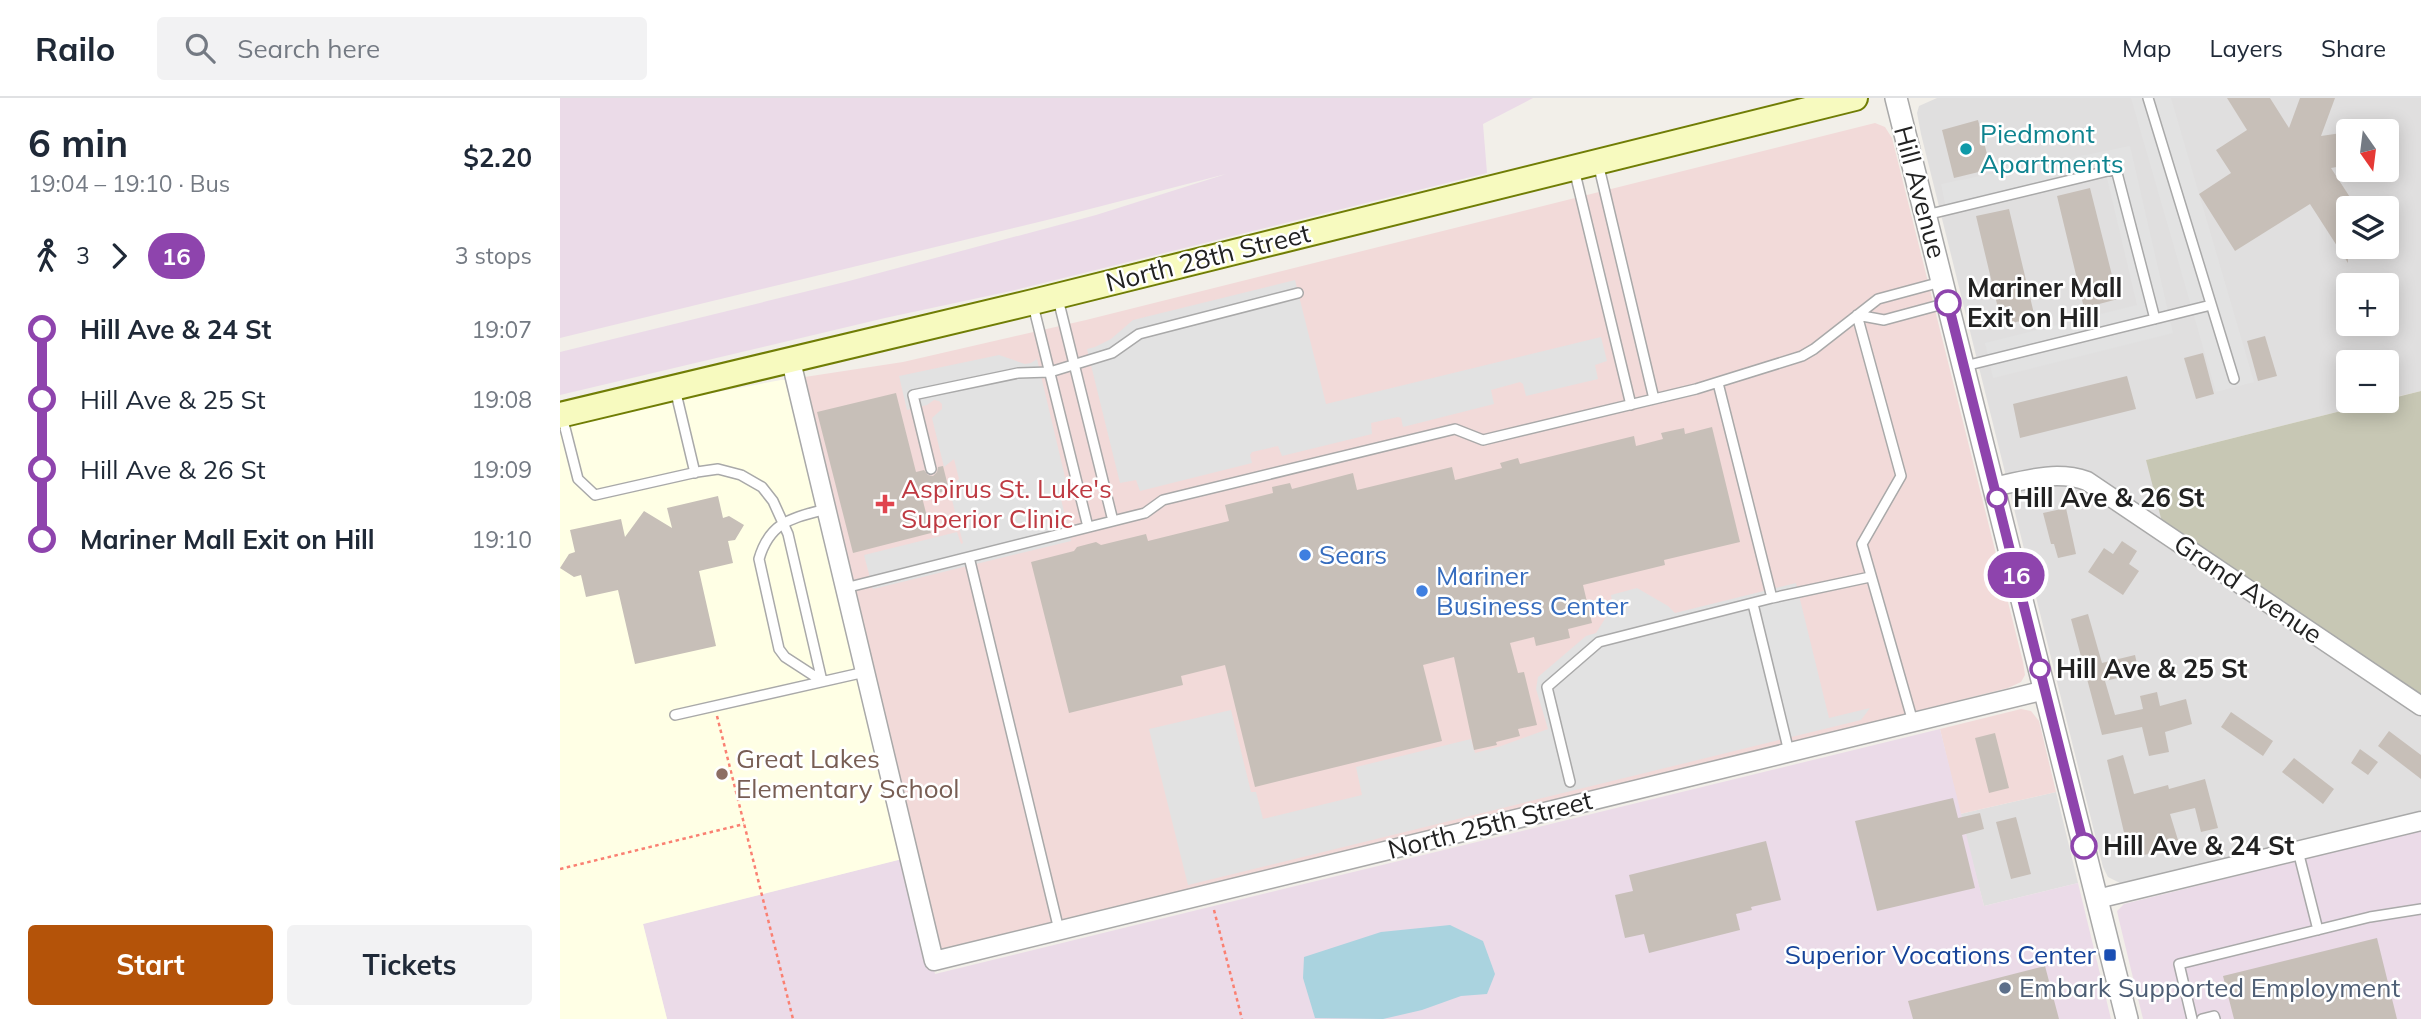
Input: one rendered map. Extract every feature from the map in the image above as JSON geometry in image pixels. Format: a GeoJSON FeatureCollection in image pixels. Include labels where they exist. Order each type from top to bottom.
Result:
{"type":"FeatureCollection","features":[{"type":"Feature","properties":{"kind":"main road","name":"North 28th Street"},"geometry":{"type":"LineString","coordinates":[[561,415],[1033,302],[1855,98]]}},
{"type":"Feature","properties":{"kind":"street","name":"Hill Avenue"},"geometry":{"type":"LineString","coordinates":[[1896,98],[2127,1019]]}},
{"type":"Feature","properties":{"kind":"street"},"geometry":{"type":"LineString","coordinates":[[791,361],[865,672]]}},
{"type":"Feature","properties":{"kind":"street","name":"Grand Avenue"},"geometry":{"type":"LineString","coordinates":[[1994,487],[2073,475],[2087,481],[2421,706]]}},
{"type":"Feature","properties":{"kind":"street","name":"North 25th Street"},"geometry":{"type":"LineString","coordinates":[[865,672],[934,961],[2045,690]]}},
{"type":"Feature","properties":{"kind":"street"},"geometry":{"type":"LineString","coordinates":[[2097,899],[2421,821]]}},
{"type":"Feature","properties":{"kind":"lane"},"geometry":{"type":"LineString","coordinates":[[2148,98],[2234,379]]}},
{"type":"Feature","properties":{"kind":"lane"},"geometry":{"type":"LineString","coordinates":[[1598,162],[1654,399]]}},
{"type":"Feature","properties":{"kind":"lane"},"geometry":{"type":"LineString","coordinates":[[1574,168],[1631,405]]}},
{"type":"Feature","properties":{"kind":"lane"},"geometry":{"type":"LineString","coordinates":[[1926,215],[2116,169],[2155,319]]}},
{"type":"Feature","properties":{"kind":"lane"},"geometry":{"type":"LineString","coordinates":[[845,588],[1145,513],[1163,500],[1455,429],[1483,440],[1718,383],[1802,356],[1882,297],[1943,281]]}},
{"type":"Feature","properties":{"kind":"lane"},"geometry":{"type":"LineString","coordinates":[[931,469],[913,395],[1018,373],[1050,373],[1112,354],[1139,334],[1298,293]]}},
{"type":"Feature","properties":{"kind":"lane"},"geometry":{"type":"LineString","coordinates":[[1057,296],[1113,521]]}},
{"type":"Feature","properties":{"kind":"lane"},"geometry":{"type":"LineString","coordinates":[[1033,302],[1088,527]]}},
{"type":"Feature","properties":{"kind":"lane"},"geometry":{"type":"LineString","coordinates":[[1857,315],[1884,320],[1948,303]]}},
{"type":"Feature","properties":{"kind":"lane"},"geometry":{"type":"LineString","coordinates":[[1964,366],[2211,305]]}},
{"type":"Feature","properties":{"kind":"lane"},"geometry":{"type":"LineString","coordinates":[[1857,315],[1901,476],[1862,544],[1913,722]]}},
{"type":"Feature","properties":{"kind":"lane"},"geometry":{"type":"LineString","coordinates":[[1718,383],[1772,598]]}},
{"type":"Feature","properties":{"kind":"lane"},"geometry":{"type":"LineString","coordinates":[[675,387],[695,472]]}},
{"type":"Feature","properties":{"kind":"lane"},"geometry":{"type":"LineString","coordinates":[[561,415],[578,479],[595,495],[695,472],[725,470],[749,478],[768,493],[783,522],[796,565],[822,681]]}},
{"type":"Feature","properties":{"kind":"lane"},"geometry":{"type":"LineString","coordinates":[[822,681],[785,657],[779,649],[759,559],[772,534],[783,522],[826,509]]}},
{"type":"Feature","properties":{"kind":"lane"},"geometry":{"type":"LineString","coordinates":[[969,556],[1059,930]]}},
{"type":"Feature","properties":{"kind":"lane"},"geometry":{"type":"LineString","coordinates":[[1570,782],[1547,687],[1599,642],[1871,576]]}},
{"type":"Feature","properties":{"kind":"lane"},"geometry":{"type":"LineString","coordinates":[[1753,604],[1789,752]]}},
{"type":"Feature","properties":{"kind":"lane"},"geometry":{"type":"LineString","coordinates":[[675,715],[865,672]]}},
{"type":"Feature","properties":{"kind":"lane"},"geometry":{"type":"LineString","coordinates":[[2298,850],[2318,930]]}},
{"type":"Feature","properties":{"kind":"lane"},"geometry":{"type":"LineString","coordinates":[[2192,1019],[2179,964],[2370,918],[2421,909]]}},
{"type":"Feature","properties":{"kind":"lane"},"geometry":{"type":"LineString","coordinates":[[2202,1019],[2214,1016],[2215,1019]]}},
{"type":"Feature","properties":{"kind":"path"},"geometry":{"type":"LineString","coordinates":[[715,706],[793,1019]]}},
{"type":"Feature","properties":{"kind":"path"},"geometry":{"type":"LineString","coordinates":[[560,869],[744,824]]}},
{"type":"Feature","properties":{"kind":"path"},"geometry":{"type":"LineString","coordinates":[[1210,893],[1242,1019]]}},
{"type":"Feature","properties":{"kind":"shaded area"},"geometry":{"type":"Polygon","coordinates":[[[560,98],[1533,98],[1483,124],[1487,173],[1011,291],[560,395],[560,352],[849,281],[1096,215],[1226,174],[560,338],[560,98]]]}},
{"type":"Feature","properties":{"kind":"shaded area"},"geometry":{"type":"Polygon","coordinates":[[[1937,98],[2421,98],[2421,391],[2399,396],[2399,350],[2336,350],[2336,412],[2146,460],[2332,652],[2421,716],[2421,812],[2120,883],[2108,877],[2103,867],[1917,113],[1919,106],[1937,98]]]}},
{"type":"Feature","properties":{"kind":"shaded area"},"geometry":{"type":"Polygon","coordinates":[[[2131,98],[2171,98],[2254,382],[2216,392],[2131,98]]]}},
{"type":"Feature","properties":{"kind":"shaded area","name":"Mariner Business Center"},"geometry":{"type":"Polygon","coordinates":[[[1875,123],[1885,127],[1892,138],[2023,662],[2025,675],[2021,682],[2008,688],[1877,721],[929,952],[785,380],[903,362],[1086,320],[1875,123]]]}},
{"type":"Feature","properties":{"kind":"shaded area"},"geometry":{"type":"Polygon","coordinates":[[[2130,146],[2173,333],[1993,378],[1985,343],[2137,305],[2107,178],[1946,209],[1941,184],[2130,146]]]}},
{"type":"Feature","properties":{"kind":"shaded area"},"geometry":{"type":"Polygon","coordinates":[[[1295,280],[1326,404],[1601,337],[1607,361],[1595,365],[1598,379],[1526,396],[1520,382],[1491,390],[1494,404],[1403,427],[1401,418],[1398,417],[1371,423],[1372,434],[1282,456],[1278,446],[1252,452],[1252,463],[1140,491],[1136,480],[1120,483],[1087,349],[1111,339],[1133,320],[1295,280]]]}},
{"type":"Feature","properties":{"kind":"shaded area"},"geometry":{"type":"Polygon","coordinates":[[[999,355],[1025,364],[1037,359],[1069,494],[1061,499],[1071,541],[873,589],[864,555],[957,532],[961,544],[963,543],[949,488],[959,479],[954,459],[944,467],[932,418],[942,409],[942,404],[934,400],[927,405],[907,410],[899,376],[999,355]]]}},
{"type":"Feature","properties":{"kind":"shaded area","name":"Great Lakes Elementary School"},"geometry":{"type":"Polygon","coordinates":[[[785,380],[906,858],[643,924],[667,1019],[560,1019],[560,426],[653,404],[785,380]]]}},
{"type":"Feature","properties":{"kind":"shaded area"},"geometry":{"type":"Polygon","coordinates":[[[2421,391],[2421,702],[2163,526],[2146,460],[2336,412],[2399,413],[2399,397],[2421,391]]]}},
{"type":"Feature","properties":{"kind":"shaded area"},"geometry":{"type":"Polygon","coordinates":[[[1796,583],[1829,718],[1870,708],[1861,720],[1188,885],[1149,729],[1231,710],[1251,792],[1256,792],[1263,819],[1362,795],[1356,767],[1471,739],[1475,753],[1548,729],[1536,689],[1538,677],[1586,636],[1596,633],[1613,606],[1611,595],[1637,588],[1675,613],[1796,583]]]}},
{"type":"Feature","properties":{"kind":"shaded area"},"geometry":{"type":"Polygon","coordinates":[[[2021,709],[2031,711],[2039,721],[2056,792],[1960,814],[1940,729],[2021,709]]]}},
{"type":"Feature","properties":{"kind":"shaded area"},"geometry":{"type":"Polygon","coordinates":[[[1940,729],[1984,906],[2078,883],[2111,1019],[667,1019],[643,924],[906,858],[935,974],[1940,729]]]}},
{"type":"Feature","properties":{"kind":"shaded area"},"geometry":{"type":"Polygon","coordinates":[[[2056,792],[2078,883],[1984,906],[1960,814],[2056,792]]]}},
{"type":"Feature","properties":{"kind":"shaded area"},"geometry":{"type":"Polygon","coordinates":[[[2421,830],[2421,1019],[2143,1019],[2117,911],[2124,904],[2421,830]]]}},
{"type":"Feature","properties":{"kind":"water"},"geometry":{"type":"Polygon","coordinates":[[[1450,925],[1483,941],[1495,974],[1487,994],[1461,996],[1422,1010],[1383,1019],[1315,1018],[1303,978],[1304,957],[1381,932],[1450,925]]]}},
{"type":"Feature","properties":{"kind":"building"},"geometry":{"type":"Polygon","coordinates":[[[2227,98],[2270,98],[2289,128],[2300,98],[2335,98],[2321,136],[2336,134],[2336,167],[2331,168],[2336,176],[2336,182],[2340,182],[2349,196],[2336,196],[2336,244],[2310,204],[2235,251],[2199,194],[2231,173],[2216,150],[2247,130],[2227,98]]]}},
{"type":"Feature","properties":{"kind":"building","name":"Piedmont Apartments"},"geometry":{"type":"Polygon","coordinates":[[[1978,120],[1991,169],[1954,178],[1942,130],[1978,120]]]}},
{"type":"Feature","properties":{"kind":"building"},"geometry":{"type":"Polygon","coordinates":[[[2090,188],[2118,299],[2084,308],[2057,196],[2090,188]]]}},
{"type":"Feature","properties":{"kind":"building"},"geometry":{"type":"Polygon","coordinates":[[[2009,209],[2035,318],[2002,325],[1976,216],[2009,209]]]}},
{"type":"Feature","properties":{"kind":"building"},"geometry":{"type":"Polygon","coordinates":[[[2265,336],[2277,376],[2258,381],[2247,341],[2265,336]]]}},
{"type":"Feature","properties":{"kind":"building"},"geometry":{"type":"Polygon","coordinates":[[[2203,353],[2214,394],[2196,399],[2184,358],[2203,353]]]}},
{"type":"Feature","properties":{"kind":"building"},"geometry":{"type":"Polygon","coordinates":[[[2127,376],[2136,409],[2020,438],[2013,404],[2127,376]]]}},
{"type":"Feature","properties":{"kind":"building"},"geometry":{"type":"Polygon","coordinates":[[[896,393],[916,472],[924,470],[933,476],[938,467],[943,466],[949,490],[922,497],[931,533],[853,553],[817,412],[896,393]]]}},
{"type":"Feature","properties":{"kind":"building"},"geometry":{"type":"Polygon","coordinates":[[[1712,427],[1740,542],[1664,560],[1665,565],[1583,585],[1592,623],[1568,629],[1570,638],[1536,646],[1534,637],[1510,643],[1518,673],[1524,672],[1537,725],[1518,729],[1520,736],[1474,750],[1454,657],[1423,665],[1442,741],[1255,787],[1225,665],[1181,676],[1183,685],[1069,713],[1031,562],[1074,551],[1077,547],[1096,542],[1101,545],[1146,534],[1148,541],[1229,521],[1225,505],[1273,493],[1272,487],[1290,483],[1292,489],[1353,473],[1357,490],[1452,467],[1455,480],[1502,468],[1500,463],[1518,458],[1520,464],[1634,436],[1636,446],[1663,439],[1661,433],[1684,428],[1685,434],[1712,427]]]}},
{"type":"Feature","properties":{"kind":"building"},"geometry":{"type":"Polygon","coordinates":[[[718,496],[723,518],[729,516],[744,525],[735,540],[728,541],[733,563],[699,571],[716,646],[635,664],[618,590],[586,597],[581,575],[574,577],[560,568],[569,554],[575,552],[570,530],[621,519],[625,537],[644,511],[672,528],[667,508],[718,496]]]}},
{"type":"Feature","properties":{"kind":"building"},"geometry":{"type":"Polygon","coordinates":[[[2066,508],[2076,554],[2058,558],[2054,544],[2051,544],[2043,513],[2066,508]]]}},
{"type":"Feature","properties":{"kind":"building"},"geometry":{"type":"Polygon","coordinates":[[[2122,541],[2137,551],[2129,564],[2139,571],[2123,595],[2088,572],[2104,548],[2113,554],[2122,541]]]}},
{"type":"Feature","properties":{"kind":"building"},"geometry":{"type":"Polygon","coordinates":[[[2088,614],[2102,663],[2135,655],[2139,673],[2105,681],[2115,715],[2143,709],[2140,696],[2157,692],[2160,706],[2186,699],[2192,724],[2165,732],[2169,752],[2149,756],[2142,727],[2102,735],[2071,619],[2088,614]]]}},
{"type":"Feature","properties":{"kind":"building"},"geometry":{"type":"Polygon","coordinates":[[[2231,712],[2273,741],[2263,756],[2221,727],[2231,712]]]}},
{"type":"Feature","properties":{"kind":"building"},"geometry":{"type":"Polygon","coordinates":[[[2389,731],[2421,755],[2421,779],[2378,746],[2389,731]]]}},
{"type":"Feature","properties":{"kind":"building"},"geometry":{"type":"Polygon","coordinates":[[[1995,733],[2009,788],[1989,793],[1975,738],[1995,733]]]}},
{"type":"Feature","properties":{"kind":"building"},"geometry":{"type":"Polygon","coordinates":[[[2360,749],[2378,762],[2368,775],[2351,763],[2360,749]]]}},
{"type":"Feature","properties":{"kind":"building"},"geometry":{"type":"Polygon","coordinates":[[[2123,755],[2134,794],[2168,785],[2169,789],[2205,779],[2218,828],[2201,832],[2195,808],[2170,814],[2178,840],[2156,846],[2158,852],[2130,858],[2107,760],[2123,755]]]}},
{"type":"Feature","properties":{"kind":"building"},"geometry":{"type":"Polygon","coordinates":[[[2294,758],[2334,789],[2323,804],[2282,772],[2294,758]]]}},
{"type":"Feature","properties":{"kind":"building"},"geometry":{"type":"Polygon","coordinates":[[[1953,798],[1958,818],[1980,813],[1984,829],[1962,835],[1975,888],[1877,911],[1855,821],[1953,798]]]}},
{"type":"Feature","properties":{"kind":"building"},"geometry":{"type":"Polygon","coordinates":[[[2016,817],[2031,874],[2011,879],[1996,822],[2016,817]]]}},
{"type":"Feature","properties":{"kind":"building"},"geometry":{"type":"Polygon","coordinates":[[[1766,841],[1781,900],[1751,907],[1752,910],[1736,914],[1740,930],[1649,953],[1644,934],[1625,938],[1615,895],[1633,891],[1629,875],[1766,841]]]}},
{"type":"Feature","properties":{"kind":"building"},"geometry":{"type":"Polygon","coordinates":[[[2377,938],[2397,1019],[2234,1019],[2223,976],[2377,938]]]}},
{"type":"Feature","properties":{"kind":"building","name":"Embark Supported Employment"},"geometry":{"type":"Polygon","coordinates":[[[2045,966],[2059,1019],[1913,1019],[1908,1001],[2045,966]]]}},
{"type":"Feature","properties":{"kind":"bus line","name":"16"},"geometry":{"type":"LineString","coordinates":[[1948,303],[2084,846]]}},
{"type":"Feature","properties":{"kind":"place","name":"Piedmont Apartments"},"geometry":{"type":"Point","coordinates":[1966,149]}},
{"type":"Feature","properties":{"kind":"place","name":"Mariner Mall Exit on Hill"},"geometry":{"type":"Point","coordinates":[1948,303]}},
{"type":"Feature","properties":{"kind":"place","name":"Hill Ave & 26 St"},"geometry":{"type":"Point","coordinates":[1997,498]}},
{"type":"Feature","properties":{"kind":"place","name":"Aspirus St. Luke's Superior Clinic"},"geometry":{"type":"Point","coordinates":[885,504]}},
{"type":"Feature","properties":{"kind":"place","name":"Sears"},"geometry":{"type":"Point","coordinates":[1305,555]}},
{"type":"Feature","properties":{"kind":"place","name":"Mariner Business Center"},"geometry":{"type":"Point","coordinates":[1422,591]}},
{"type":"Feature","properties":{"kind":"place","name":"Hill Ave & 25 St"},"geometry":{"type":"Point","coordinates":[2040,669]}},
{"type":"Feature","properties":{"kind":"place","name":"Great Lakes Elementary School"},"geometry":{"type":"Point","coordinates":[722,774]}},
{"type":"Feature","properties":{"kind":"place","name":"Hill Ave & 24 St"},"geometry":{"type":"Point","coordinates":[2084,846]}},
{"type":"Feature","properties":{"kind":"place","name":"Superior Vocations Center"},"geometry":{"type":"Point","coordinates":[2110,955]}},
{"type":"Feature","properties":{"kind":"place","name":"Embark Supported Employment"},"geometry":{"type":"Point","coordinates":[2005,988]}}]}
